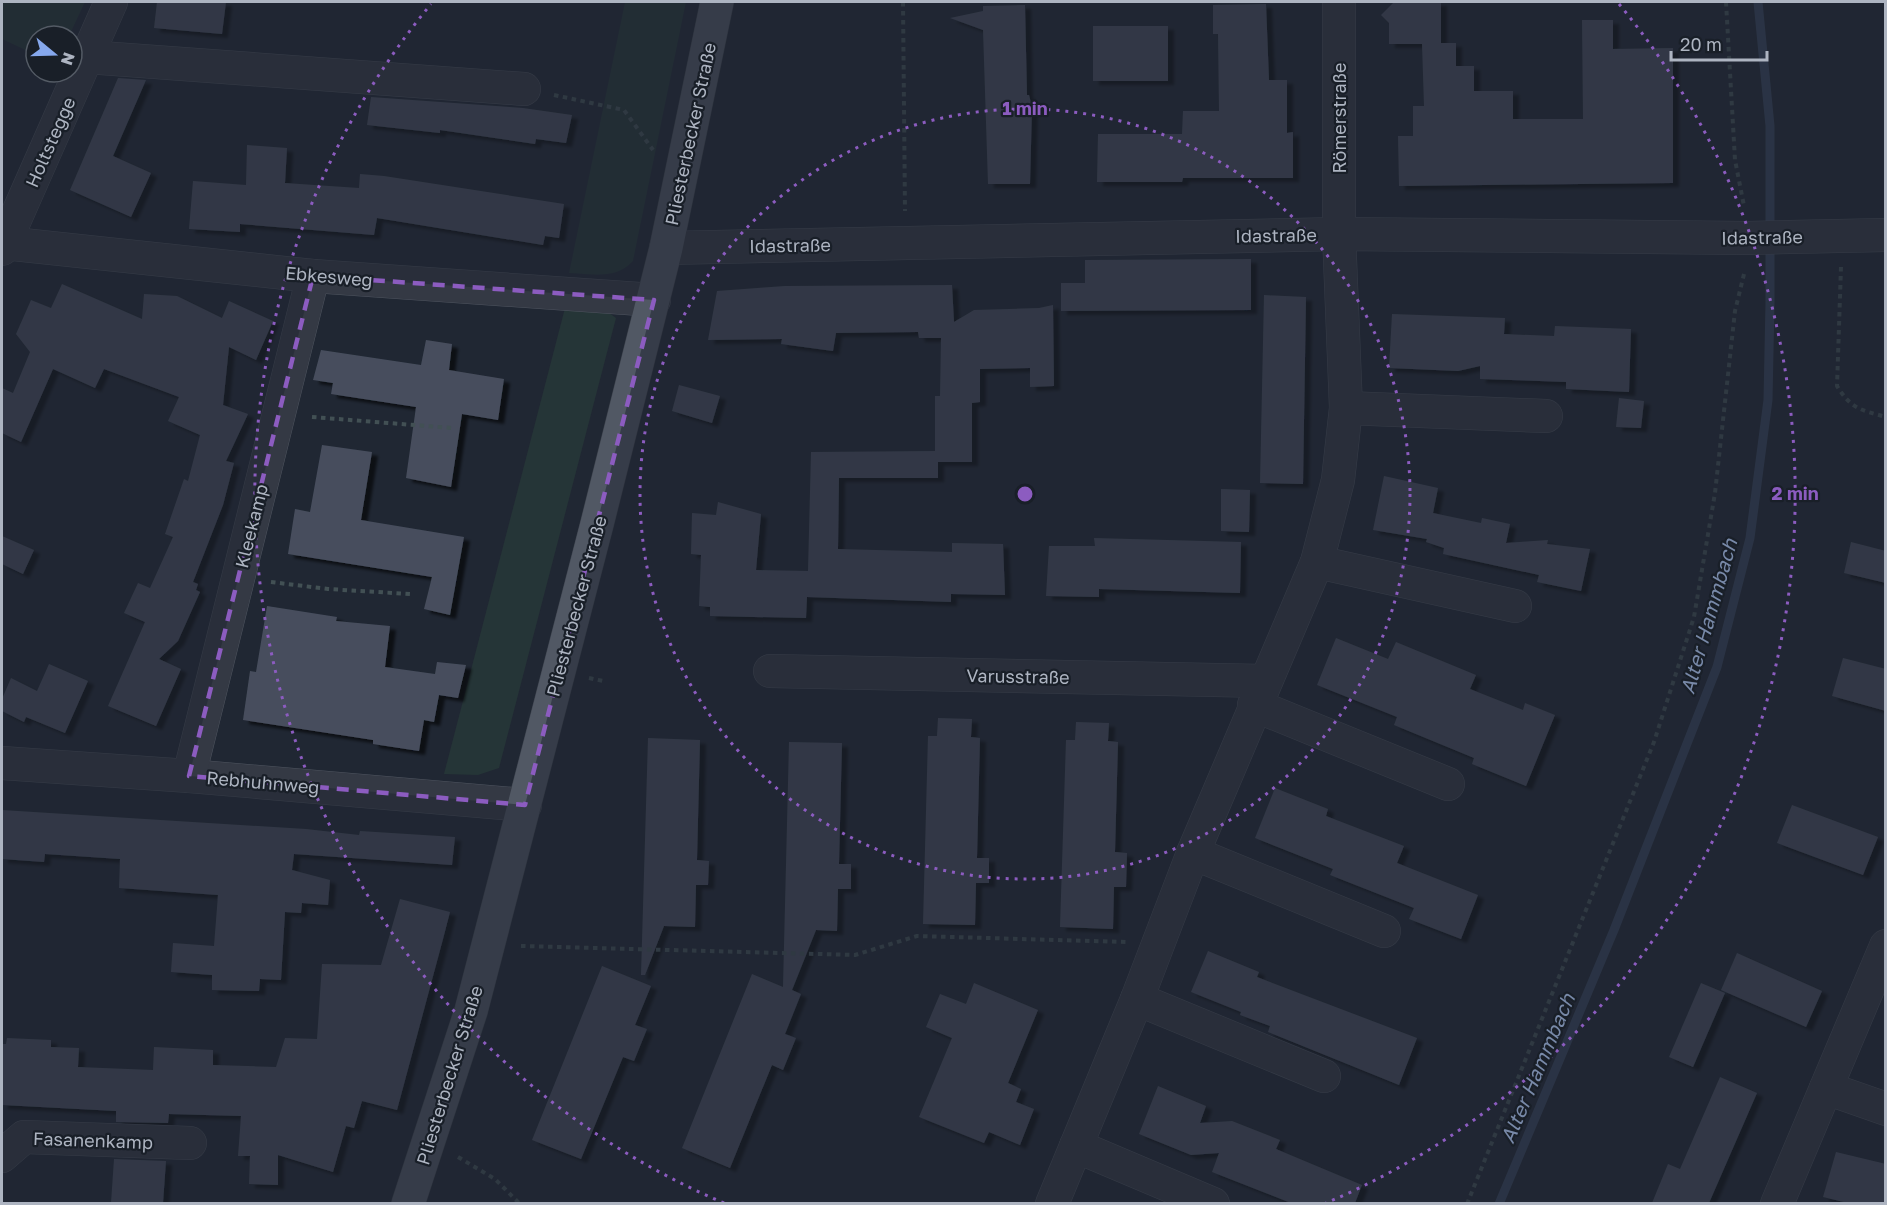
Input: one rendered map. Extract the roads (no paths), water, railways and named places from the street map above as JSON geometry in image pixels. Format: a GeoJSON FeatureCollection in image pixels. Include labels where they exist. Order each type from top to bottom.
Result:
{"type":"FeatureCollection","features":[{"type":"Feature","properties":{"kind":"main road","name":"Pliesterbecker Straße"},"geometry":{"type":"LineString","coordinates":[[408,1203],[471,1011],[525,805],[654,300],[682,177],[717,2]]}},
{"type":"Feature","properties":{"kind":"street","name":"Holtstegge"},"geometry":{"type":"LineString","coordinates":[[3,246],[111,2]]}},
{"type":"Feature","properties":{"kind":"street","name":"Römerstraße"},"geometry":{"type":"LineString","coordinates":[[1053,1203],[1137,999],[1193,853],[1317,562],[1338,480],[1346,408],[1339,234],[1339,2]]}},
{"type":"Feature","properties":{"kind":"street"},"geometry":{"type":"LineString","coordinates":[[87,57],[524,89]]}},
{"type":"Feature","properties":{"kind":"street","name":"Idastraße"},"geometry":{"type":"LineString","coordinates":[[666,248],[1339,234],[1753,238],[1886,235]]}},
{"type":"Feature","properties":{"kind":"street","name":"Ebkesweg"},"geometry":{"type":"LineString","coordinates":[[3,246],[313,276],[654,300]]}},
{"type":"Feature","properties":{"kind":"street","name":"Kleekamp"},"geometry":{"type":"LineString","coordinates":[[189,776],[313,276]]}},
{"type":"Feature","properties":{"kind":"street"},"geometry":{"type":"LineString","coordinates":[[1346,408],[1546,416]]}},
{"type":"Feature","properties":{"kind":"street"},"geometry":{"type":"LineString","coordinates":[[1317,562],[1515,606]]}},
{"type":"Feature","properties":{"kind":"street","name":"Varusstraße"},"geometry":{"type":"LineString","coordinates":[[770,671],[1260,693]]}},
{"type":"Feature","properties":{"kind":"street"},"geometry":{"type":"LineString","coordinates":[[1260,693],[1448,784]]}},
{"type":"Feature","properties":{"kind":"street","name":"Rebhuhnweg"},"geometry":{"type":"LineString","coordinates":[[2,763],[189,776],[525,805]]}},
{"type":"Feature","properties":{"kind":"street"},"geometry":{"type":"LineString","coordinates":[[1193,853],[1384,931]]}},
{"type":"Feature","properties":{"kind":"street"},"geometry":{"type":"LineString","coordinates":[[1777,1203],[1886,946]]}},
{"type":"Feature","properties":{"kind":"street"},"geometry":{"type":"LineString","coordinates":[[1137,999],[1324,1077]]}},
{"type":"Feature","properties":{"kind":"street"},"geometry":{"type":"LineString","coordinates":[[1826,1088],[1886,1109]]}},
{"type":"Feature","properties":{"kind":"street","name":"Fasanenkamp"},"geometry":{"type":"LineString","coordinates":[[2,1156],[24,1137],[190,1143]]}},
{"type":"Feature","properties":{"kind":"street"},"geometry":{"type":"LineString","coordinates":[[1076,1146],[1214,1203]]}},
{"type":"Feature","properties":{"kind":"waterway","name":"Alter Hammbach"},"geometry":{"type":"LineString","coordinates":[[1499,1204],[1614,930],[1717,667],[1750,538],[1768,400],[1770,302],[1770,126],[1758,2]]}}]}
